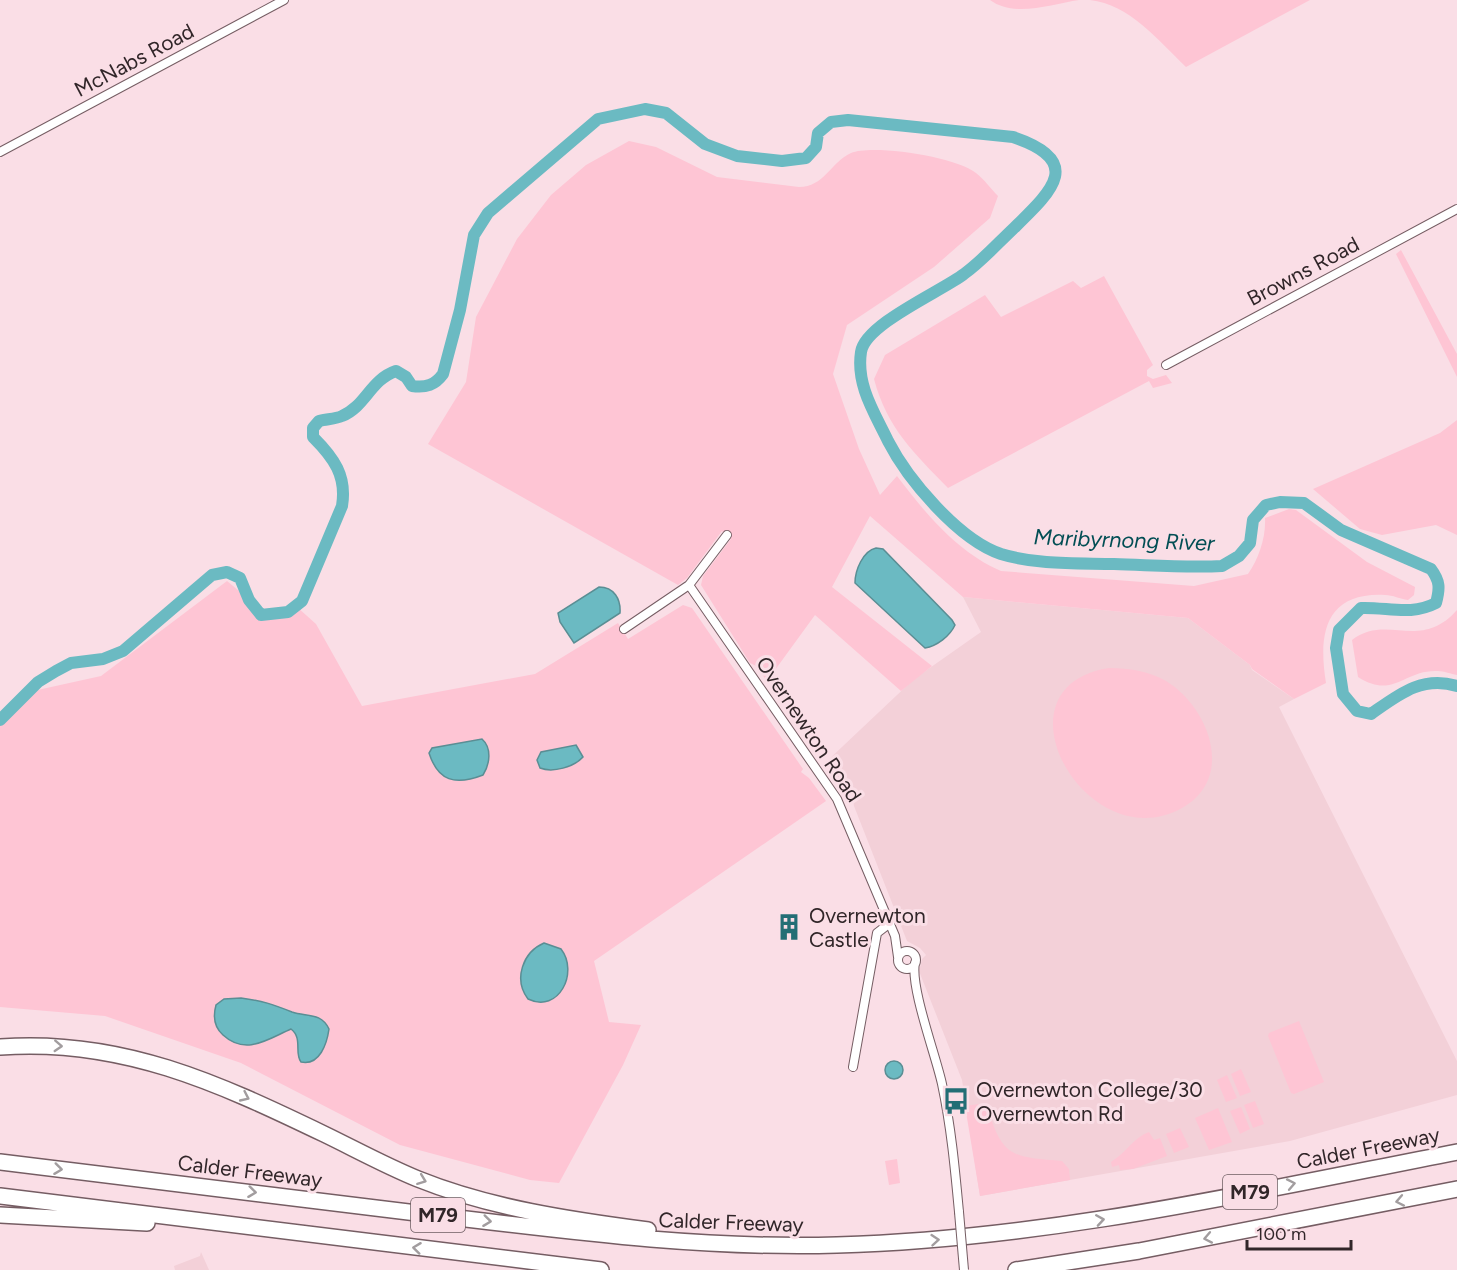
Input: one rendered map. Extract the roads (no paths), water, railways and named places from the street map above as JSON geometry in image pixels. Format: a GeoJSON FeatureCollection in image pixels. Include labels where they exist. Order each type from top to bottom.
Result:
{"type":"FeatureCollection","features":[{"type":"Feature","properties":{"kind":"highway"},"geometry":{"type":"LineString","coordinates":[[0,1047],[75,1047],[159,1063],[232,1091],[407,1174],[445,1189],[492,1202],[584,1221],[678,1233],[755,1240],[877,1244]]}},
{"type":"Feature","properties":{"kind":"highway","name":"Calder Freeway"},"geometry":{"type":"LineString","coordinates":[[0,1162],[642,1239],[723,1245],[877,1244],[981,1236],[1072,1225],[1457,1152]]}},
{"type":"Feature","properties":{"kind":"highway","name":"M79"},"geometry":{"type":"LineString","coordinates":[[1016,1270],[1129,1252],[1457,1189]]}},
{"type":"Feature","properties":{"kind":"highway","name":"M79"},"geometry":{"type":"LineString","coordinates":[[0,1196],[601,1270]]}},
{"type":"Feature","properties":{"kind":"highway"},"geometry":{"type":"LineString","coordinates":[[0,1215],[234,1228],[329,1238]]}},
{"type":"Feature","properties":{"kind":"street","name":"McNabs Road"},"geometry":{"type":"LineString","coordinates":[[0,152],[284,0]]}},
{"type":"Feature","properties":{"kind":"street","name":"Browns Road"},"geometry":{"type":"LineString","coordinates":[[1166,365],[1457,209]]}},
{"type":"Feature","properties":{"kind":"street"},"geometry":{"type":"LineString","coordinates":[[624,629],[689,585],[727,535]]}},
{"type":"Feature","properties":{"kind":"street","name":"Overnewton Road"},"geometry":{"type":"LineString","coordinates":[[689,585],[837,799],[892,929],[898,957]]}},
{"type":"Feature","properties":{"kind":"street"},"geometry":{"type":"LineString","coordinates":[[853,1067],[878,930],[892,929]]}},
{"type":"Feature","properties":{"kind":"street","name":"Overnewton Road"},"geometry":{"type":"LineString","coordinates":[[892,929],[908,952]]}},
{"type":"Feature","properties":{"kind":"street"},"geometry":{"type":"LineString","coordinates":[[916,990],[898,962],[898,957],[908,952],[914,955],[916,990],[945,1100],[964,1270]]}},
{"type":"Feature","properties":{"kind":"street"},"geometry":{"type":"LineString","coordinates":[[903,968],[910,968],[915,963]]}},
{"type":"Feature","properties":{"kind":"water"},"geometry":{"type":"Polygon","coordinates":[[[876,548],[883,549],[952,620],[955,625],[943,640],[925,648],[855,583],[856,572],[861,562],[867,553],[876,548]]]}},
{"type":"Feature","properties":{"kind":"water"},"geometry":{"type":"Polygon","coordinates":[[[599,587],[609,589],[616,595],[620,613],[574,643],[560,622],[558,613],[599,587]]]}},
{"type":"Feature","properties":{"kind":"water"},"geometry":{"type":"Polygon","coordinates":[[[482,739],[489,751],[487,766],[483,775],[473,778],[449,779],[437,770],[429,753],[432,748],[482,739]]]}},
{"type":"Feature","properties":{"kind":"water"},"geometry":{"type":"Polygon","coordinates":[[[576,745],[583,757],[579,761],[563,768],[540,768],[537,760],[541,752],[576,745]]]}},
{"type":"Feature","properties":{"kind":"water"},"geometry":{"type":"Polygon","coordinates":[[[544,943],[561,949],[568,969],[567,979],[557,996],[549,1001],[539,1002],[528,999],[521,983],[521,975],[526,959],[544,943]]]}},
{"type":"Feature","properties":{"kind":"water"},"geometry":{"type":"Polygon","coordinates":[[[241,998],[267,1003],[322,1020],[329,1029],[318,1057],[308,1062],[301,1062],[297,1037],[291,1029],[265,1041],[249,1045],[232,1041],[223,1035],[215,1021],[216,1005],[224,999],[241,998]]]}},
{"type":"Feature","properties":{"kind":"water"},"geometry":{"type":"Polygon","coordinates":[[[894,1061],[900,1064],[903,1070],[900,1076],[894,1079],[888,1076],[885,1070],[888,1064],[894,1061]]]}},
{"type":"Feature","properties":{"kind":"waterway","name":"Maribyrnong River"},"geometry":{"type":"LineString","coordinates":[[0,720],[38,682],[56,671],[71,663],[103,659],[123,651],[212,575],[227,572],[240,578],[249,600],[261,615],[288,612],[302,601],[342,506],[343,495],[343,486],[337,468],[327,452],[313,437],[313,428],[319,421],[340,417],[350,412],[380,380],[396,371],[406,377],[412,386],[422,387],[437,381],[443,374],[460,310],[474,235],[488,213],[598,119],[645,109],[666,113],[705,144],[737,156],[782,161],[806,158],[816,147],[818,133],[831,122],[848,120],[1013,137],[1035,146],[1049,156],[1055,167],[1055,178],[1040,202],[971,269],[876,330],[866,341],[861,352],[861,376],[872,409],[897,456],[921,490],[968,536],[1001,554],[1043,562],[1182,567],[1222,566],[1239,556],[1250,543],[1253,520],[1266,505],[1280,502],[1304,503],[1341,530],[1431,569],[1438,581],[1436,603],[1408,610],[1361,608],[1339,630],[1336,648],[1343,694],[1357,711],[1371,714],[1401,694],[1422,685],[1444,683],[1457,686]]}},
{"type":"Feature","properties":{"kind":"place","name":"Overnewton Castle"},"geometry":{"type":"Point","coordinates":[789,927]}},
{"type":"Feature","properties":{"kind":"place","name":"Overnewton College/30 Overnewton Rd"},"geometry":{"type":"Point","coordinates":[956,1101]}}]}
